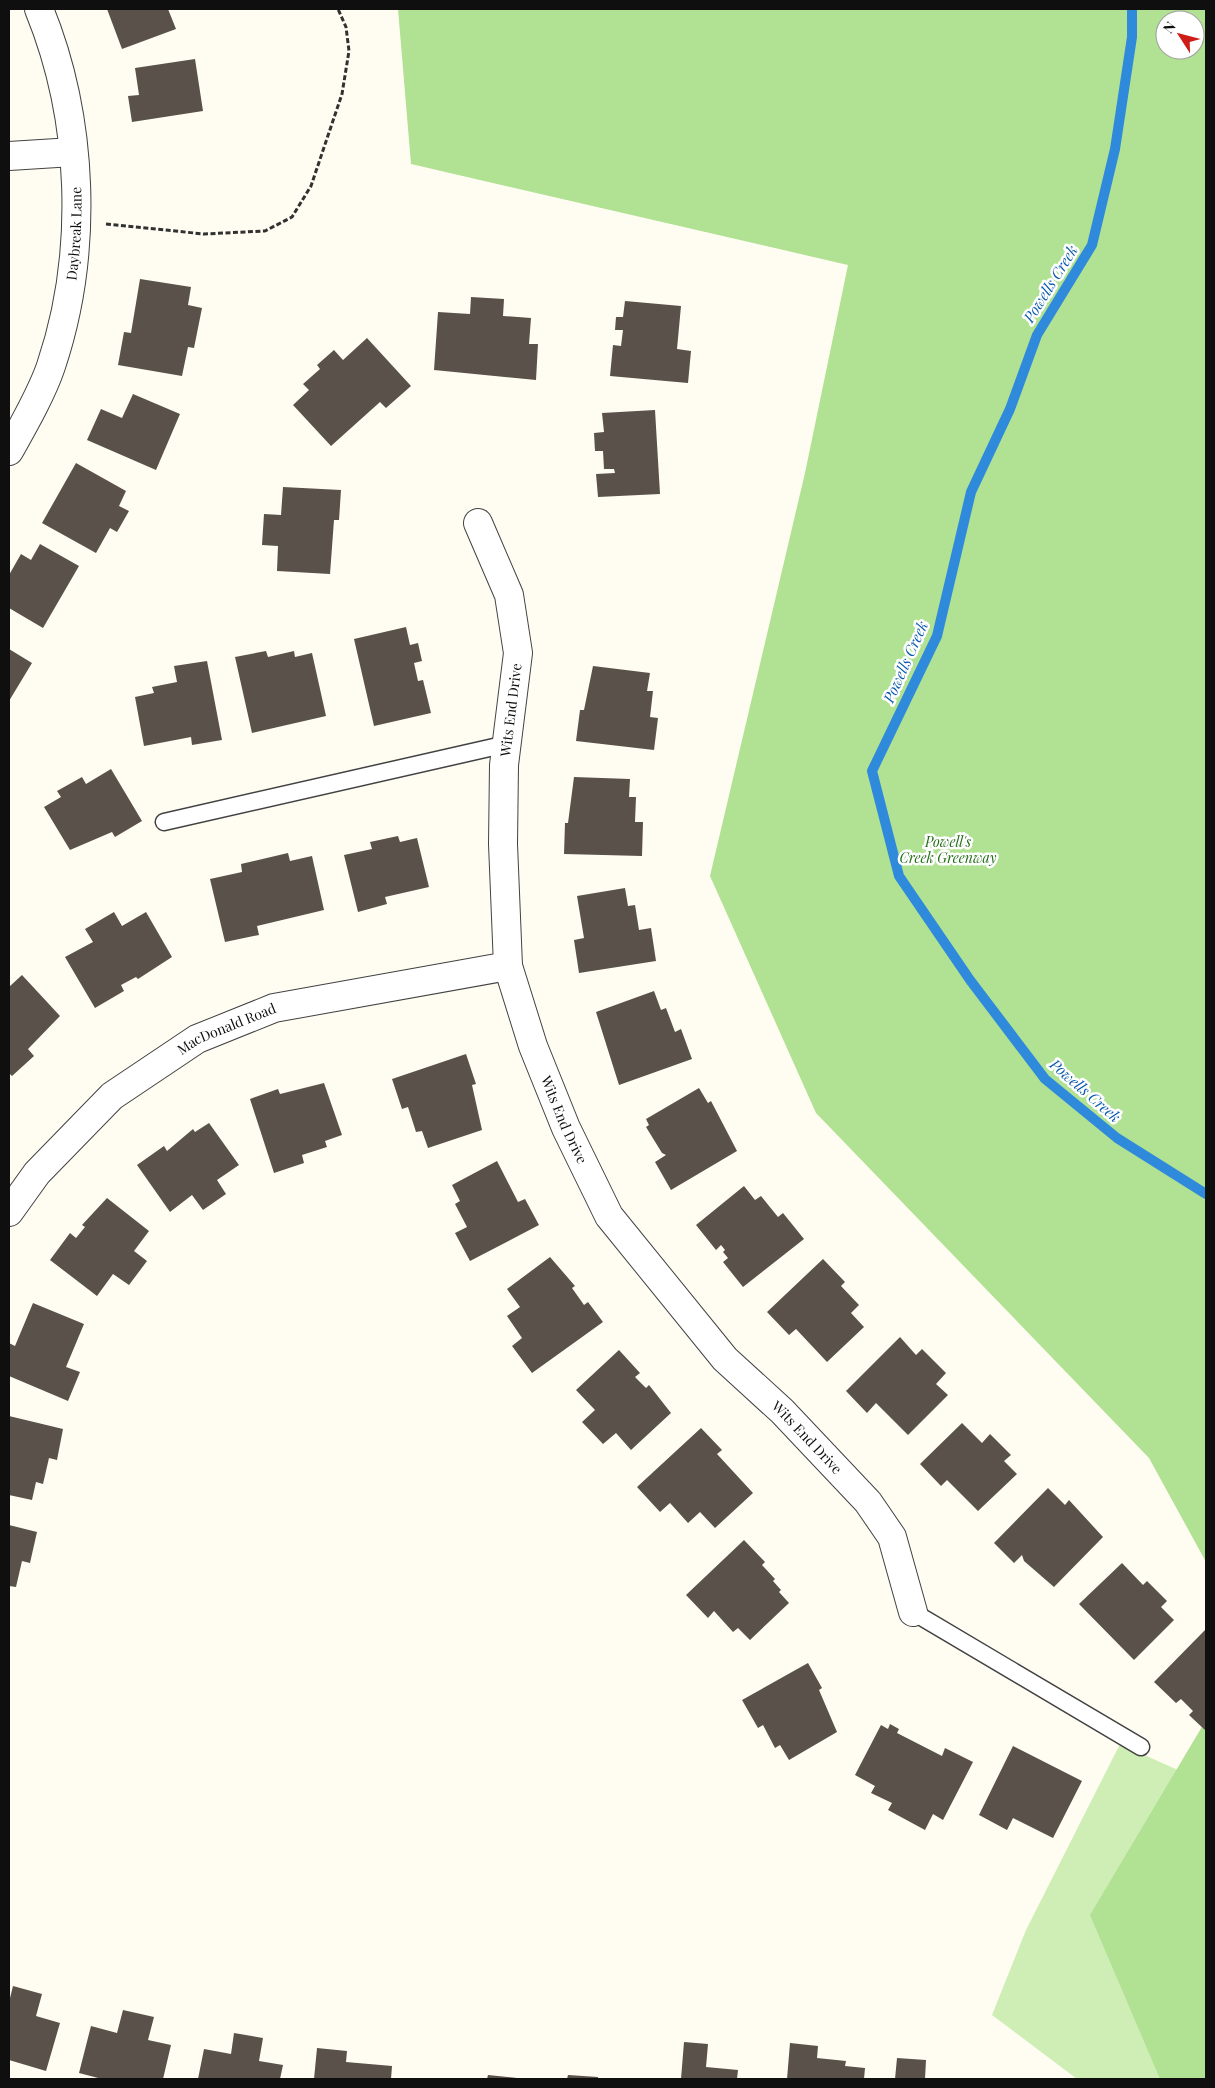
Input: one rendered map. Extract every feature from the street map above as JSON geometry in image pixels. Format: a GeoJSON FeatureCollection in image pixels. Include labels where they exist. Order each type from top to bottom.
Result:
{"type":"FeatureCollection","features":[{"type":"Feature","properties":{"kind":"street","name":"Daybreak Lane"},"geometry":{"type":"LineString","coordinates":[[9,451],[51,368],[66,311],[75,252],[76,222],[73,152],[65,95],[50,34],[39,9]]}},
{"type":"Feature","properties":{"kind":"street"},"geometry":{"type":"LineString","coordinates":[[9,156],[73,152]]}},
{"type":"Feature","properties":{"kind":"street","name":"Wits End Drive"},"geometry":{"type":"LineString","coordinates":[[478,523],[509,595],[518,653],[504,765],[503,844],[508,966],[533,1046],[566,1128],[608,1216],[725,1359],[782,1411],[868,1502],[892,1537],[913,1612]]}},
{"type":"Feature","properties":{"kind":"street","name":"MacDonald Road"},"geometry":{"type":"LineString","coordinates":[[9,1212],[37,1173],[112,1096],[197,1039],[274,1008],[508,966]]}},
{"type":"Feature","properties":{"kind":"lane"},"geometry":{"type":"LineString","coordinates":[[164,822],[507,744]]}},
{"type":"Feature","properties":{"kind":"lane"},"geometry":{"type":"LineString","coordinates":[[913,1612],[1141,1747]]}},
{"type":"Feature","properties":{"kind":"path"},"geometry":{"type":"LineString","coordinates":[[76,222],[204,234],[265,231],[292,217],[311,186],[342,94],[349,51],[346,27],[338,9]]}},
{"type":"Feature","properties":{"kind":"green space","name":"Powell's Creek Greenway"},"geometry":{"type":"Polygon","coordinates":[[[398,9],[1206,9],[1206,1562],[1149,1458],[816,1113],[710,876],[805,473],[848,265],[411,164],[398,9]]]}},
{"type":"Feature","properties":{"kind":"green space"},"geometry":{"type":"Polygon","coordinates":[[[1206,1720],[1206,2079],[1160,2079],[1090,1915],[1206,1720]]]}},
{"type":"Feature","properties":{"kind":"green space"},"geometry":{"type":"Polygon","coordinates":[[[1120,1744],[1189,1775],[1206,2079],[1077,2079],[992,2015],[1026,1930],[1120,1744]]]}},
{"type":"Feature","properties":{"kind":"building"},"geometry":{"type":"Polygon","coordinates":[[[107,9],[168,9],[176,29],[122,49],[107,9]]]}},
{"type":"Feature","properties":{"kind":"building"},"geometry":{"type":"Polygon","coordinates":[[[195,59],[203,111],[132,122],[128,96],[139,95],[135,68],[195,59]]]}},
{"type":"Feature","properties":{"kind":"building"},"geometry":{"type":"Polygon","coordinates":[[[140,279],[191,287],[188,305],[202,308],[194,348],[188,347],[182,376],[118,365],[124,332],[131,333],[140,279]]]}},
{"type":"Feature","properties":{"kind":"building"},"geometry":{"type":"Polygon","coordinates":[[[471,297],[504,299],[503,316],[531,318],[529,344],[538,344],[536,380],[434,370],[438,312],[470,314],[471,297]]]}},
{"type":"Feature","properties":{"kind":"building"},"geometry":{"type":"Polygon","coordinates":[[[625,301],[681,306],[677,349],[691,351],[688,383],[610,376],[613,345],[621,346],[623,330],[615,330],[616,317],[623,317],[625,301]]]}},
{"type":"Feature","properties":{"kind":"building"},"geometry":{"type":"Polygon","coordinates":[[[367,338],[411,386],[386,408],[380,402],[331,446],[293,405],[309,390],[303,384],[320,369],[317,365],[334,350],[343,360],[367,338]]]}},
{"type":"Feature","properties":{"kind":"building"},"geometry":{"type":"Polygon","coordinates":[[[133,394],[180,414],[156,470],[87,440],[101,409],[122,418],[133,394]]]}},
{"type":"Feature","properties":{"kind":"building"},"geometry":{"type":"Polygon","coordinates":[[[655,410],[660,494],[598,497],[596,474],[615,473],[614,469],[604,469],[603,451],[595,451],[594,433],[604,432],[602,413],[655,410]]]}},
{"type":"Feature","properties":{"kind":"building"},"geometry":{"type":"Polygon","coordinates":[[[76,463],[126,491],[119,506],[129,511],[117,532],[110,528],[96,553],[42,523],[76,463]]]}},
{"type":"Feature","properties":{"kind":"building"},"geometry":{"type":"Polygon","coordinates":[[[283,487],[341,490],[339,520],[334,520],[330,574],[277,571],[278,546],[262,545],[264,514],[281,515],[283,487]]]}},
{"type":"Feature","properties":{"kind":"building"},"geometry":{"type":"Polygon","coordinates":[[[40,544],[79,566],[43,628],[9,608],[9,575],[21,554],[31,560],[40,544]]]}},
{"type":"Feature","properties":{"kind":"building"},"geometry":{"type":"Polygon","coordinates":[[[406,627],[410,645],[418,643],[422,661],[414,663],[418,681],[423,680],[431,713],[374,726],[354,639],[406,627]]]}},
{"type":"Feature","properties":{"kind":"building"},"geometry":{"type":"Polygon","coordinates":[[[9,649],[32,663],[9,701],[9,649]]]}},
{"type":"Feature","properties":{"kind":"building"},"geometry":{"type":"Polygon","coordinates":[[[266,651],[268,657],[294,651],[295,657],[312,653],[326,716],[252,733],[235,657],[266,651]]]}},
{"type":"Feature","properties":{"kind":"building"},"geometry":{"type":"Polygon","coordinates":[[[207,661],[222,740],[192,745],[191,737],[144,746],[135,697],[154,693],[152,687],[177,682],[174,666],[207,661]]]}},
{"type":"Feature","properties":{"kind":"building"},"geometry":{"type":"Polygon","coordinates":[[[593,666],[650,673],[647,691],[653,691],[650,717],[658,718],[654,750],[576,741],[580,710],[584,710],[593,666]]]}},
{"type":"Feature","properties":{"kind":"building"},"geometry":{"type":"Polygon","coordinates":[[[111,769],[142,821],[115,837],[112,832],[70,850],[44,807],[61,797],[57,791],[82,777],[86,784],[111,769]]]}},
{"type":"Feature","properties":{"kind":"building"},"geometry":{"type":"Polygon","coordinates":[[[574,777],[630,779],[629,797],[636,797],[635,822],[643,822],[642,856],[564,854],[565,823],[568,823],[574,777]]]}},
{"type":"Feature","properties":{"kind":"building"},"geometry":{"type":"Polygon","coordinates":[[[398,836],[400,842],[417,838],[429,887],[385,897],[387,904],[358,912],[344,855],[372,849],[370,842],[398,836]]]}},
{"type":"Feature","properties":{"kind":"building"},"geometry":{"type":"Polygon","coordinates":[[[288,853],[290,861],[312,856],[324,910],[257,926],[259,935],[225,942],[210,879],[242,872],[241,864],[288,853]]]}},
{"type":"Feature","properties":{"kind":"building"},"geometry":{"type":"Polygon","coordinates":[[[625,888],[628,906],[635,905],[639,930],[651,928],[656,961],[579,973],[574,940],[584,938],[577,896],[625,888]]]}},
{"type":"Feature","properties":{"kind":"building"},"geometry":{"type":"Polygon","coordinates":[[[114,912],[122,926],[146,912],[172,957],[138,979],[136,977],[121,985],[124,991],[95,1008],[65,957],[93,942],[85,929],[114,912]]]}},
{"type":"Feature","properties":{"kind":"building"},"geometry":{"type":"Polygon","coordinates":[[[22,975],[60,1016],[28,1049],[34,1056],[12,1076],[9,1073],[9,987],[22,975]]]}},
{"type":"Feature","properties":{"kind":"building"},"geometry":{"type":"Polygon","coordinates":[[[654,991],[661,1010],[666,1008],[675,1032],[681,1029],[692,1059],[619,1085],[596,1012],[654,991]]]}},
{"type":"Feature","properties":{"kind":"building"},"geometry":{"type":"Polygon","coordinates":[[[466,1054],[476,1084],[472,1085],[482,1130],[428,1148],[422,1131],[416,1132],[408,1107],[402,1109],[392,1079],[466,1054]]]}},
{"type":"Feature","properties":{"kind":"building"},"geometry":{"type":"Polygon","coordinates":[[[324,1083],[342,1135],[325,1141],[327,1147],[302,1155],[304,1163],[274,1173],[250,1099],[278,1089],[280,1094],[324,1083]]]}},
{"type":"Feature","properties":{"kind":"building"},"geometry":{"type":"Polygon","coordinates":[[[699,1088],[708,1103],[711,1101],[737,1151],[671,1190],[655,1162],[666,1155],[662,1153],[646,1127],[649,1125],[646,1119],[699,1088]]]}},
{"type":"Feature","properties":{"kind":"building"},"geometry":{"type":"Polygon","coordinates":[[[209,1123],[239,1165],[217,1180],[226,1194],[203,1210],[192,1195],[170,1212],[137,1165],[164,1146],[167,1151],[193,1129],[195,1132],[209,1123]]]}},
{"type":"Feature","properties":{"kind":"building"},"geometry":{"type":"Polygon","coordinates":[[[497,1161],[518,1202],[525,1199],[539,1225],[470,1261],[455,1233],[467,1227],[455,1204],[460,1201],[452,1185],[497,1161]]]}},
{"type":"Feature","properties":{"kind":"building"},"geometry":{"type":"Polygon","coordinates":[[[744,1186],[755,1200],[761,1196],[778,1217],[783,1213],[804,1239],[743,1287],[723,1262],[728,1258],[723,1252],[725,1250],[721,1245],[716,1250],[696,1225],[744,1186]]]}},
{"type":"Feature","properties":{"kind":"building"},"geometry":{"type":"Polygon","coordinates":[[[107,1198],[149,1231],[134,1251],[147,1261],[129,1285],[113,1274],[97,1296],[50,1260],[70,1233],[76,1238],[85,1227],[82,1225],[107,1198]]]}},
{"type":"Feature","properties":{"kind":"building"},"geometry":{"type":"Polygon","coordinates":[[[550,1257],[575,1286],[572,1288],[584,1305],[588,1302],[603,1322],[532,1373],[512,1346],[522,1338],[507,1316],[520,1307],[507,1289],[550,1257]]]}},
{"type":"Feature","properties":{"kind":"building"},"geometry":{"type":"Polygon","coordinates":[[[823,1259],[845,1282],[841,1286],[859,1305],[851,1313],[864,1327],[827,1362],[796,1329],[789,1335],[767,1312],[823,1259]]]}},
{"type":"Feature","properties":{"kind":"building"},"geometry":{"type":"Polygon","coordinates":[[[33,1303],[84,1324],[66,1367],[80,1372],[68,1401],[9,1376],[9,1343],[15,1346],[33,1303]]]}},
{"type":"Feature","properties":{"kind":"building"},"geometry":{"type":"Polygon","coordinates":[[[900,1337],[916,1355],[922,1349],[946,1373],[936,1384],[948,1395],[908,1435],[876,1403],[867,1413],[846,1391],[900,1337]]]}},
{"type":"Feature","properties":{"kind":"building"},"geometry":{"type":"Polygon","coordinates":[[[619,1350],[640,1373],[635,1377],[646,1388],[649,1385],[671,1413],[631,1450],[616,1433],[603,1444],[582,1422],[595,1410],[576,1390],[619,1350]]]}},
{"type":"Feature","properties":{"kind":"building"},"geometry":{"type":"Polygon","coordinates":[[[9,1416],[63,1429],[57,1460],[49,1458],[43,1484],[36,1482],[32,1500],[9,1495],[9,1416]]]}},
{"type":"Feature","properties":{"kind":"building"},"geometry":{"type":"Polygon","coordinates":[[[962,1423],[982,1443],[990,1434],[1011,1455],[1004,1461],[1017,1474],[978,1511],[947,1480],[941,1486],[920,1464],[962,1423]]]}},
{"type":"Feature","properties":{"kind":"building"},"geometry":{"type":"Polygon","coordinates":[[[701,1428],[722,1450],[717,1454],[753,1493],[715,1528],[700,1512],[688,1523],[670,1503],[660,1512],[637,1487],[701,1428]]]}},
{"type":"Feature","properties":{"kind":"building"},"geometry":{"type":"Polygon","coordinates":[[[1048,1488],[1065,1505],[1069,1500],[1103,1537],[1054,1587],[1024,1561],[1022,1555],[1014,1563],[994,1543],[1048,1488]]]}},
{"type":"Feature","properties":{"kind":"building"},"geometry":{"type":"Polygon","coordinates":[[[9,1525],[37,1532],[30,1563],[22,1561],[16,1587],[9,1586],[9,1525]]]}},
{"type":"Feature","properties":{"kind":"building"},"geometry":{"type":"Polygon","coordinates":[[[744,1540],[765,1562],[762,1565],[775,1579],[773,1581],[781,1590],[779,1592],[789,1603],[750,1640],[738,1628],[733,1632],[714,1611],[708,1618],[686,1595],[744,1540]]]}},
{"type":"Feature","properties":{"kind":"building"},"geometry":{"type":"Polygon","coordinates":[[[1122,1563],[1143,1585],[1147,1581],[1167,1601],[1161,1607],[1174,1620],[1134,1660],[1079,1604],[1122,1563]]]}},
{"type":"Feature","properties":{"kind":"building"},"geometry":{"type":"Polygon","coordinates":[[[1206,1629],[1206,1731],[1189,1715],[1193,1711],[1181,1699],[1176,1703],[1154,1682],[1206,1629]]]}},
{"type":"Feature","properties":{"kind":"building"},"geometry":{"type":"Polygon","coordinates":[[[808,1663],[822,1688],[819,1690],[837,1732],[789,1760],[780,1745],[775,1748],[763,1725],[758,1728],[742,1700],[808,1663]]]}},
{"type":"Feature","properties":{"kind":"building"},"geometry":{"type":"Polygon","coordinates":[[[890,1724],[899,1729],[897,1733],[942,1756],[945,1748],[973,1762],[943,1820],[933,1814],[925,1830],[888,1810],[892,1803],[871,1793],[875,1786],[855,1775],[881,1725],[888,1729],[890,1724]]]}},
{"type":"Feature","properties":{"kind":"building"},"geometry":{"type":"Polygon","coordinates":[[[1013,1746],[1082,1781],[1053,1838],[1013,1818],[1007,1830],[979,1815],[1013,1746]]]}},
{"type":"Feature","properties":{"kind":"building"},"geometry":{"type":"Polygon","coordinates":[[[13,1986],[42,1994],[36,2016],[60,2023],[46,2071],[9,2060],[9,2002],[13,1986]]]}},
{"type":"Feature","properties":{"kind":"building"},"geometry":{"type":"Polygon","coordinates":[[[123,2010],[154,2017],[148,2040],[171,2045],[163,2079],[102,2079],[79,2073],[91,2026],[117,2033],[123,2010]]]}},
{"type":"Feature","properties":{"kind":"building"},"geometry":{"type":"Polygon","coordinates":[[[234,2033],[263,2038],[259,2061],[283,2065],[280,2079],[198,2079],[204,2049],[231,2054],[234,2033]]]}},
{"type":"Feature","properties":{"kind":"building"},"geometry":{"type":"Polygon","coordinates":[[[684,2042],[708,2044],[706,2067],[738,2070],[737,2079],[681,2079],[684,2042]]]}},
{"type":"Feature","properties":{"kind":"building"},"geometry":{"type":"Polygon","coordinates":[[[790,2043],[818,2046],[817,2058],[846,2061],[845,2066],[865,2068],[864,2079],[787,2079],[790,2043]]]}},
{"type":"Feature","properties":{"kind":"building"},"geometry":{"type":"Polygon","coordinates":[[[317,2048],[347,2051],[346,2062],[392,2066],[391,2079],[314,2079],[317,2048]]]}},
{"type":"Feature","properties":{"kind":"building"},"geometry":{"type":"Polygon","coordinates":[[[897,2058],[926,2060],[925,2079],[895,2079],[897,2058]]]}},
{"type":"Feature","properties":{"kind":"building"},"geometry":{"type":"Polygon","coordinates":[[[488,2075],[517,2078],[517,2079],[487,2079],[488,2075]]]}},
{"type":"Feature","properties":{"kind":"building"},"geometry":{"type":"Polygon","coordinates":[[[568,2075],[598,2077],[598,2079],[567,2079],[568,2075]]]}},
{"type":"Feature","properties":{"kind":"waterway","name":"Powells Creek"},"geometry":{"type":"LineString","coordinates":[[1132,9],[1132,37],[1115,149],[1092,245],[1037,335],[1010,409],[971,492],[937,636],[872,771],[899,876],[970,980],[1045,1079],[1117,1138],[1206,1194]]}}]}
